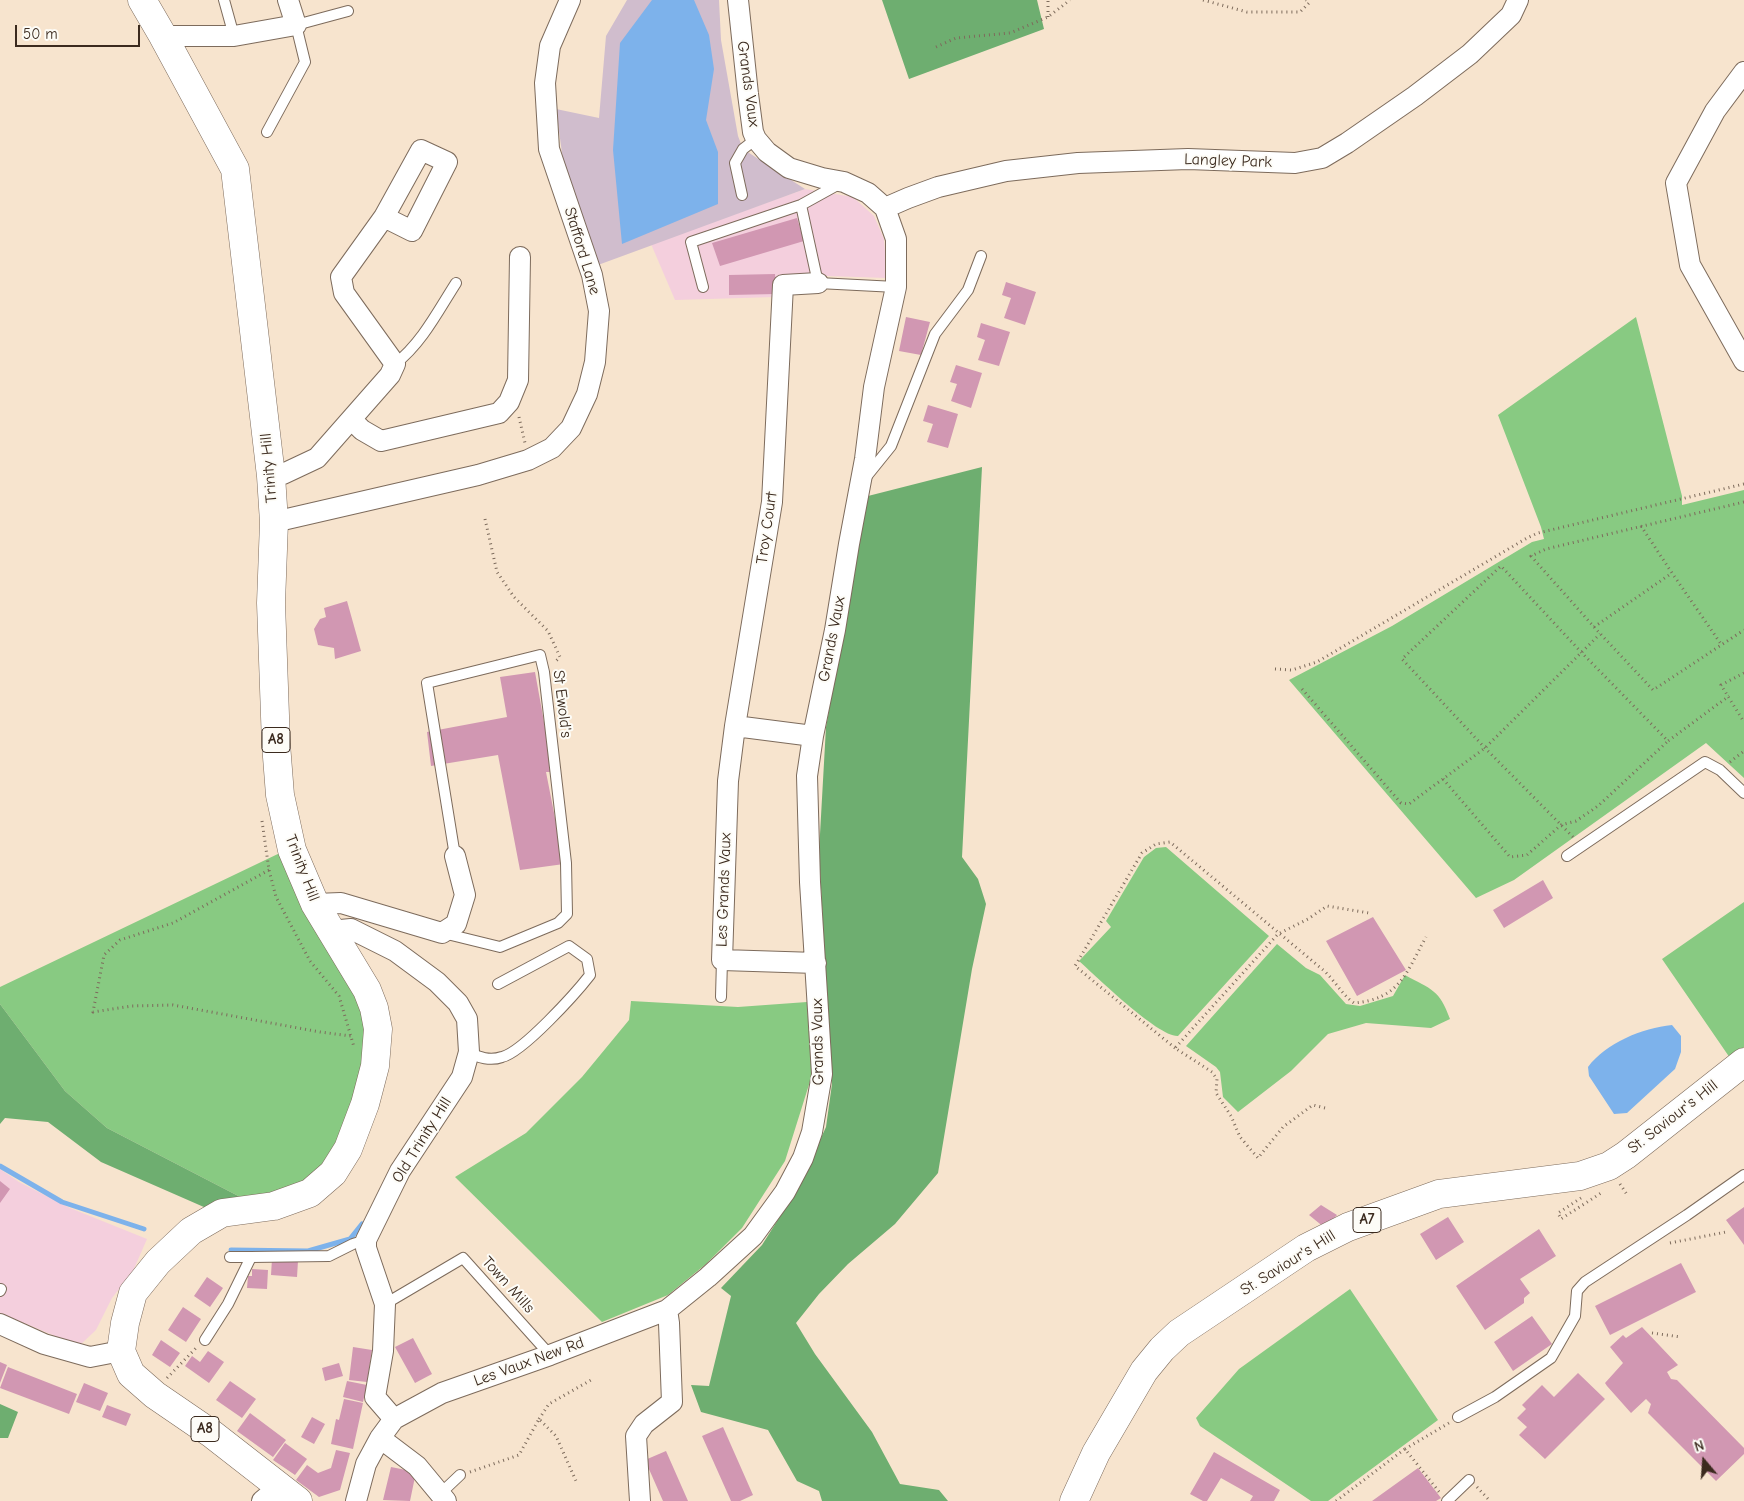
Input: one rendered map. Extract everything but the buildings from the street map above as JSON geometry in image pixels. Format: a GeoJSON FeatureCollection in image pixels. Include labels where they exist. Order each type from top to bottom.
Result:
{"type":"FeatureCollection","features":[{"type":"Feature","properties":{"kind":"main road","name":"Trinity Hill"},"geometry":{"type":"LineString","coordinates":[[121,1352],[125,1322],[133,1293],[158,1262],[191,1231],[222,1213],[274,1206],[310,1193],[332,1173],[348,1149],[365,1104],[375,1066],[378,1029],[374,1008],[367,990],[315,904],[292,850],[280,795],[276,744],[271,603],[274,522],[271,476],[235,169],[142,0]]}},
{"type":"Feature","properties":{"kind":"main road","name":"St. Saviour's Hill"},"geometry":{"type":"LineString","coordinates":[[1074,1501],[1096,1453],[1144,1371],[1162,1349],[1179,1333],[1306,1248],[1348,1227],[1439,1194],[1580,1176],[1609,1166],[1626,1155],[1744,1062]]}},
{"type":"Feature","properties":{"kind":"main road","name":"A8"},"geometry":{"type":"LineString","coordinates":[[121,1352],[131,1374],[155,1395],[212,1434],[280,1496]]}},
{"type":"Feature","properties":{"kind":"street"},"geometry":{"type":"LineString","coordinates":[[163,36],[234,36],[296,25],[288,0]]}},
{"type":"Feature","properties":{"kind":"street","name":"Stafford Lane"},"geometry":{"type":"LineString","coordinates":[[274,522],[478,475],[528,460],[552,448],[571,428],[587,394],[595,362],[599,311],[592,275],[549,149],[545,83],[550,46],[570,0]]}},
{"type":"Feature","properties":{"kind":"street","name":"Grands Vaux"},"geometry":{"type":"LineString","coordinates":[[667,1310],[708,1277],[753,1236],[785,1192],[803,1158],[812,1132],[822,1074],[810,882],[808,776],[813,736],[835,630],[860,484],[874,387],[896,287],[896,239],[885,208],[868,193],[844,182],[822,178],[789,168],[767,152],[756,139],[753,132],[748,94],[738,0]]}},
{"type":"Feature","properties":{"kind":"street","name":"Langley Park"},"geometry":{"type":"LineString","coordinates":[[885,208],[938,187],[1006,171],[1078,163],[1188,159],[1295,163],[1322,158],[1415,96],[1470,54],[1511,14],[1518,0]]}},
{"type":"Feature","properties":{"kind":"street"},"geometry":{"type":"LineString","coordinates":[[1744,72],[1715,111],[1676,183],[1690,264],[1744,361]]}},
{"type":"Feature","properties":{"kind":"street"},"geometry":{"type":"LineString","coordinates":[[271,476],[282,474],[317,458],[390,375],[395,364],[344,293],[341,277],[384,217]]}},
{"type":"Feature","properties":{"kind":"street"},"geometry":{"type":"LineString","coordinates":[[352,420],[362,430],[381,441],[499,414],[509,402],[518,380],[520,257]]}},
{"type":"Feature","properties":{"kind":"street","name":"Troy Court"},"geometry":{"type":"LineString","coordinates":[[735,726],[772,502],[783,285],[818,282]]}},
{"type":"Feature","properties":{"kind":"street"},"geometry":{"type":"LineString","coordinates":[[735,726],[813,736]]}},
{"type":"Feature","properties":{"kind":"street","name":"Les Grands Vaux"},"geometry":{"type":"LineString","coordinates":[[735,726],[728,781],[722,960],[816,963]]}},
{"type":"Feature","properties":{"kind":"street"},"geometry":{"type":"LineString","coordinates":[[315,904],[341,903],[442,933],[456,924],[465,895],[455,856]]}},
{"type":"Feature","properties":{"kind":"street","name":"Old Trinity Hill"},"geometry":{"type":"LineString","coordinates":[[330,930],[351,929],[396,951],[437,982],[458,1003],[467,1019],[468,1052],[462,1077],[400,1171],[366,1240]]}},
{"type":"Feature","properties":{"kind":"street"},"geometry":{"type":"LineString","coordinates":[[356,1501],[366,1464],[380,1438],[394,1419],[375,1397],[383,1351],[385,1304],[366,1248],[366,1240]]}},
{"type":"Feature","properties":{"kind":"street"},"geometry":{"type":"LineString","coordinates":[[640,1501],[636,1436],[644,1424],[672,1402],[667,1310]]}},
{"type":"Feature","properties":{"kind":"street","name":"Les Vaux New Rd"},"geometry":{"type":"LineString","coordinates":[[394,1419],[442,1393],[550,1355],[667,1310]]}},
{"type":"Feature","properties":{"kind":"street"},"geometry":{"type":"LineString","coordinates":[[0,1324],[44,1344],[90,1357],[121,1352]]}},
{"type":"Feature","properties":{"kind":"street"},"geometry":{"type":"LineString","coordinates":[[380,1438],[417,1466],[443,1497]]}},
{"type":"Feature","properties":{"kind":"lane"},"geometry":{"type":"LineString","coordinates":[[224,0],[234,36]]}},
{"type":"Feature","properties":{"kind":"lane"},"geometry":{"type":"LineString","coordinates":[[267,132],[305,62],[296,25],[348,11]]}},
{"type":"Feature","properties":{"kind":"lane"},"geometry":{"type":"LineString","coordinates":[[742,194],[735,164],[743,149],[756,139]]}},
{"type":"Feature","properties":{"kind":"lane"},"geometry":{"type":"LineString","coordinates":[[703,287],[691,242],[801,205],[844,182]]}},
{"type":"Feature","properties":{"kind":"lane"},"geometry":{"type":"LineString","coordinates":[[801,205],[818,282],[896,287]]}},
{"type":"Feature","properties":{"kind":"lane"},"geometry":{"type":"LineString","coordinates":[[860,484],[891,446],[935,334],[968,290],[981,256]]}},
{"type":"Feature","properties":{"kind":"lane"},"geometry":{"type":"LineString","coordinates":[[395,364],[407,354],[425,333],[456,283]]}},
{"type":"Feature","properties":{"kind":"lane","name":"St Ewold's"},"geometry":{"type":"LineString","coordinates":[[442,933],[500,947],[558,923],[567,914],[566,863],[544,672],[540,655],[427,683],[455,856]]}},
{"type":"Feature","properties":{"kind":"lane"},"geometry":{"type":"LineString","coordinates":[[1567,856],[1705,762],[1720,770],[1744,793]]}},
{"type":"Feature","properties":{"kind":"lane"},"geometry":{"type":"LineString","coordinates":[[468,1052],[480,1058],[502,1057],[520,1047],[581,987],[590,975],[587,960],[569,946],[498,984]]}},
{"type":"Feature","properties":{"kind":"lane"},"geometry":{"type":"LineString","coordinates":[[722,960],[722,997]]}},
{"type":"Feature","properties":{"kind":"lane"},"geometry":{"type":"LineString","coordinates":[[1458,1417],[1495,1396],[1551,1358],[1575,1316],[1577,1291],[1585,1282],[1744,1175]]}},
{"type":"Feature","properties":{"kind":"lane"},"geometry":{"type":"LineString","coordinates":[[230,1257],[329,1256],[366,1240]]}},
{"type":"Feature","properties":{"kind":"lane"},"geometry":{"type":"LineString","coordinates":[[206,1340],[228,1304],[251,1257]]}},
{"type":"Feature","properties":{"kind":"lane","name":"Town Mills"},"geometry":{"type":"LineString","coordinates":[[385,1304],[464,1258],[550,1355]]}},
{"type":"Feature","properties":{"kind":"lane"},"geometry":{"type":"LineString","coordinates":[[443,1497],[460,1475]]}},
{"type":"Feature","properties":{"kind":"lane"},"geometry":{"type":"LineString","coordinates":[[1444,1498],[1469,1480]]}},
{"type":"Feature","properties":{"kind":"path"},"geometry":{"type":"LineString","coordinates":[[1048,0],[1048,17]]}},
{"type":"Feature","properties":{"kind":"path"},"geometry":{"type":"LineString","coordinates":[[936,47],[956,38],[1010,33],[1048,17],[1070,0]]}},
{"type":"Feature","properties":{"kind":"path"},"geometry":{"type":"LineString","coordinates":[[1203,0],[1247,12],[1300,12],[1309,3],[1306,0]]}},
{"type":"Feature","properties":{"kind":"path"},"geometry":{"type":"LineString","coordinates":[[509,402],[519,415],[528,460]]}},
{"type":"Feature","properties":{"kind":"path"},"geometry":{"type":"LineString","coordinates":[[1275,669],[1292,670],[1318,662],[1538,532],[1744,484]]}},
{"type":"Feature","properties":{"kind":"path"},"geometry":{"type":"LineString","coordinates":[[1744,502],[1546,549],[1531,556],[1653,690],[1744,630]]}},
{"type":"Feature","properties":{"kind":"path"},"geometry":{"type":"LineString","coordinates":[[485,519],[498,572],[514,597],[548,631],[560,657],[544,672]]}},
{"type":"Feature","properties":{"kind":"path"},"geometry":{"type":"LineString","coordinates":[[1641,526],[1721,644]]}},
{"type":"Feature","properties":{"kind":"path"},"geometry":{"type":"LineString","coordinates":[[1582,846],[1485,748],[1402,659],[1500,566],[1668,741]]}},
{"type":"Feature","properties":{"kind":"path"},"geometry":{"type":"LineString","coordinates":[[1594,627],[1672,574]]}},
{"type":"Feature","properties":{"kind":"path"},"geometry":{"type":"LineString","coordinates":[[1302,689],[1401,803],[1408,804],[1485,748],[1600,634]]}},
{"type":"Feature","properties":{"kind":"path"},"geometry":{"type":"LineString","coordinates":[[1744,673],[1721,684],[1744,722]]}},
{"type":"Feature","properties":{"kind":"path"},"geometry":{"type":"LineString","coordinates":[[1443,779],[1510,857],[1526,855],[1561,825],[1576,821],[1598,806],[1668,741],[1729,696]]}},
{"type":"Feature","properties":{"kind":"path"},"geometry":{"type":"LineString","coordinates":[[1733,760],[1744,752]]}},
{"type":"Feature","properties":{"kind":"path"},"geometry":{"type":"LineString","coordinates":[[1325,1108],[1313,1105],[1283,1127],[1258,1158],[1240,1137],[1231,1116],[1216,1093],[1217,1079],[1212,1072],[1175,1048],[1074,966],[1142,852],[1156,844],[1170,842],[1334,979],[1346,997],[1354,1003],[1380,998],[1392,992],[1405,975],[1426,937]]}},
{"type":"Feature","properties":{"kind":"path"},"geometry":{"type":"LineString","coordinates":[[351,1036],[173,1005],[132,1006],[93,1012],[104,955],[120,940],[173,923],[269,870],[276,897],[310,961],[339,996],[351,1036],[354,1051]]}},
{"type":"Feature","properties":{"kind":"path"},"geometry":{"type":"LineString","coordinates":[[1175,1048],[1278,934],[1308,919],[1327,906],[1369,913]]}},
{"type":"Feature","properties":{"kind":"path"},"geometry":{"type":"LineString","coordinates":[[1619,1182],[1628,1196]]}},
{"type":"Feature","properties":{"kind":"path"},"geometry":{"type":"LineString","coordinates":[[1562,1211],[1558,1214],[1560,1219],[1602,1192]]}},
{"type":"Feature","properties":{"kind":"path"},"geometry":{"type":"LineString","coordinates":[[1633,1250],[1726,1232]]}},
{"type":"Feature","properties":{"kind":"path"},"geometry":{"type":"LineString","coordinates":[[1652,1333],[1681,1336]]}},
{"type":"Feature","properties":{"kind":"path"},"geometry":{"type":"LineString","coordinates":[[171,1373],[206,1340]]}},
{"type":"Feature","properties":{"kind":"path"},"geometry":{"type":"LineString","coordinates":[[460,1475],[519,1455],[549,1404],[591,1380]]}},
{"type":"Feature","properties":{"kind":"path"},"geometry":{"type":"LineString","coordinates":[[1336,1501],[1405,1449],[1458,1417]]}},
{"type":"Feature","properties":{"kind":"path"},"geometry":{"type":"LineString","coordinates":[[539,1419],[556,1436],[576,1481]]}},
{"type":"Feature","properties":{"kind":"path"},"geometry":{"type":"LineString","coordinates":[[1405,1449],[1444,1498]]}},
{"type":"Feature","properties":{"kind":"shaded area"},"geometry":{"type":"Polygon","coordinates":[[[627,0],[719,0],[721,40],[738,136],[743,149],[805,189],[598,265],[565,175],[556,109],[599,118],[606,36],[627,0]]]}},
{"type":"Feature","properties":{"kind":"shaded area"},"geometry":{"type":"Polygon","coordinates":[[[805,189],[853,197],[874,216],[884,239],[887,278],[796,275],[776,297],[675,300],[651,244],[805,189]]]}},
{"type":"Feature","properties":{"kind":"shaded area"},"geometry":{"type":"Polygon","coordinates":[[[0,1169],[19,1182],[70,1208],[147,1239],[133,1271],[112,1298],[96,1330],[79,1346],[0,1313],[0,1169]]]}},
{"type":"Feature","properties":{"kind":"green space"},"geometry":{"type":"Polygon","coordinates":[[[882,0],[1037,0],[1044,29],[909,79],[882,0]]]}},
{"type":"Feature","properties":{"kind":"green space"},"geometry":{"type":"Polygon","coordinates":[[[1636,317],[1682,496],[1682,505],[1744,490],[1744,778],[1706,743],[1514,880],[1476,898],[1289,680],[1392,626],[1532,542],[1544,539],[1498,415],[1636,317]]]}},
{"type":"Feature","properties":{"kind":"green space"},"geometry":{"type":"Polygon","coordinates":[[[982,467],[962,857],[978,879],[986,904],[972,969],[938,1173],[895,1224],[848,1264],[819,1294],[796,1323],[815,1354],[872,1432],[900,1484],[939,1490],[948,1501],[822,1501],[819,1491],[797,1481],[768,1430],[701,1412],[691,1385],[709,1386],[731,1296],[721,1288],[762,1245],[798,1188],[826,1127],[832,1084],[819,852],[826,727],[868,496],[982,467]]]}},
{"type":"Feature","properties":{"kind":"green space"},"geometry":{"type":"Polygon","coordinates":[[[1166,847],[1269,936],[1178,1036],[1169,1034],[1142,1017],[1079,961],[1111,927],[1106,921],[1144,857],[1156,848],[1166,847]]]}},
{"type":"Feature","properties":{"kind":"green space"},"geometry":{"type":"Polygon","coordinates":[[[282,852],[355,987],[371,1037],[336,1152],[304,1184],[248,1201],[107,1128],[65,1091],[0,1004],[0,987],[282,852]]]}},
{"type":"Feature","properties":{"kind":"green space"},"geometry":{"type":"Polygon","coordinates":[[[1744,902],[1744,1047],[1730,1058],[1662,959],[1744,902]]]}},
{"type":"Feature","properties":{"kind":"green space"},"geometry":{"type":"Polygon","coordinates":[[[1277,944],[1306,968],[1320,975],[1346,1004],[1360,1006],[1393,996],[1405,975],[1434,991],[1450,1019],[1431,1028],[1366,1023],[1328,1034],[1291,1071],[1238,1112],[1223,1097],[1220,1072],[1216,1067],[1186,1046],[1277,944]]]}},
{"type":"Feature","properties":{"kind":"green space"},"geometry":{"type":"Polygon","coordinates":[[[631,1001],[738,1007],[807,1002],[812,1075],[785,1161],[742,1228],[706,1264],[668,1295],[602,1322],[455,1177],[526,1133],[582,1077],[629,1020],[631,1001]]]}},
{"type":"Feature","properties":{"kind":"green space"},"geometry":{"type":"Polygon","coordinates":[[[0,1004],[65,1091],[107,1128],[248,1201],[213,1211],[101,1162],[48,1122],[5,1118],[0,1124],[0,1004]]]}},
{"type":"Feature","properties":{"kind":"green space"},"geometry":{"type":"Polygon","coordinates":[[[1350,1289],[1438,1420],[1328,1501],[1311,1501],[1200,1426],[1196,1418],[1239,1369],[1350,1289]]]}},
{"type":"Feature","properties":{"kind":"green space"},"geometry":{"type":"Polygon","coordinates":[[[0,1404],[18,1412],[8,1438],[0,1438],[0,1404]]]}},
{"type":"Feature","properties":{"kind":"water"},"geometry":{"type":"Polygon","coordinates":[[[652,0],[694,0],[709,35],[714,69],[706,120],[718,152],[718,204],[622,244],[613,150],[620,43],[652,0]]]}},
{"type":"Feature","properties":{"kind":"water"},"geometry":{"type":"Polygon","coordinates":[[[1672,1025],[1681,1036],[1681,1052],[1675,1069],[1627,1113],[1614,1114],[1589,1076],[1588,1067],[1604,1051],[1625,1038],[1649,1029],[1672,1025]]]}},
{"type":"Feature","properties":{"kind":"waterway"},"geometry":{"type":"LineString","coordinates":[[0,1166],[62,1202],[144,1229]]}},
{"type":"Feature","properties":{"kind":"waterway"},"geometry":{"type":"LineString","coordinates":[[231,1250],[308,1251],[350,1239],[362,1224]]}}]}
